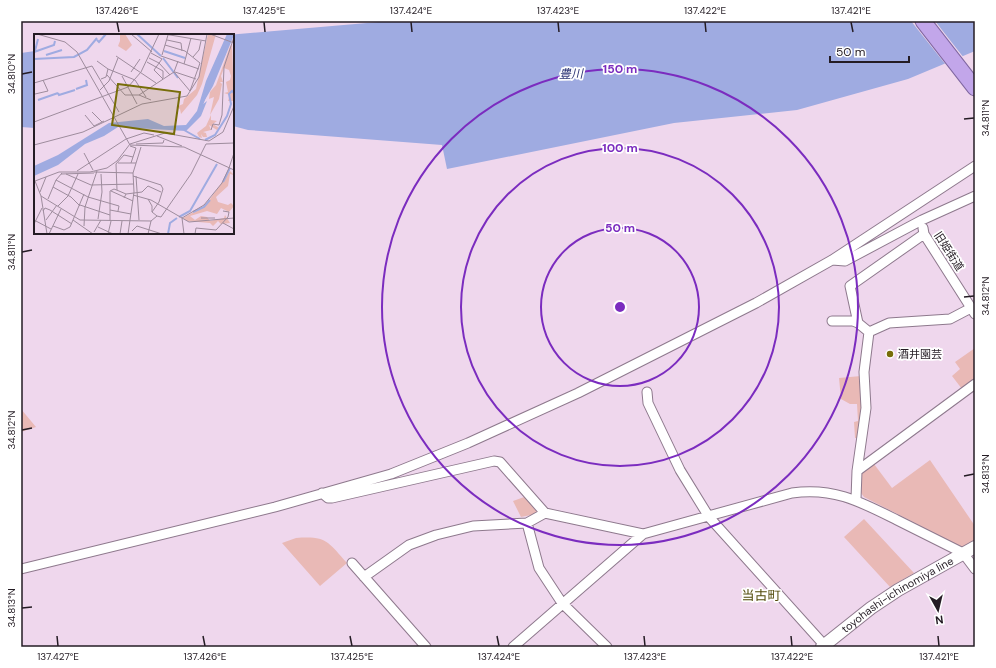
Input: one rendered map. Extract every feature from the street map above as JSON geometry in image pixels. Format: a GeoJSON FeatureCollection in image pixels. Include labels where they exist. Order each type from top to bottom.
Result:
{"type":"FeatureCollection","features":[{"type":"Feature","properties":{"kind":"highway"},"geometry":{"type":"LineString","coordinates":[[923,21],[975,88]]}},
{"type":"Feature","properties":{"kind":"main road","name":"toyohashi-ichinomiya line"},"geometry":{"type":"LineString","coordinates":[[824,646],[871,608],[898,590],[975,547]]}},
{"type":"Feature","properties":{"kind":"street"},"geometry":{"type":"LineString","coordinates":[[21,569],[276,507],[391,474],[468,443],[578,393],[756,303],[832,260],[975,166]]}},
{"type":"Feature","properties":{"kind":"street"},"geometry":{"type":"LineString","coordinates":[[832,260],[845,261],[922,220],[975,196]]}},
{"type":"Feature","properties":{"kind":"street","name":"旧姫街道"},"geometry":{"type":"LineString","coordinates":[[922,220],[924,234],[973,311]]}},
{"type":"Feature","properties":{"kind":"street"},"geometry":{"type":"LineString","coordinates":[[858,323],[850,286],[924,234]]}},
{"type":"Feature","properties":{"kind":"street"},"geometry":{"type":"LineString","coordinates":[[869,332],[889,324],[950,319],[973,311]]}},
{"type":"Feature","properties":{"kind":"street"},"geometry":{"type":"LineString","coordinates":[[832,321],[853,321],[869,332]]}},
{"type":"Feature","properties":{"kind":"street"},"geometry":{"type":"LineString","coordinates":[[856,500],[857,471],[866,408],[864,372],[869,332]]}},
{"type":"Feature","properties":{"kind":"street"},"geometry":{"type":"LineString","coordinates":[[857,471],[975,384]]}},
{"type":"Feature","properties":{"kind":"street"},"geometry":{"type":"LineString","coordinates":[[647,392],[648,402],[680,470],[709,517],[824,646]]}},
{"type":"Feature","properties":{"kind":"street"},"geometry":{"type":"LineString","coordinates":[[322,493],[328,498],[332,498],[494,461],[500,462],[506,466],[545,513],[643,534]]}},
{"type":"Feature","properties":{"kind":"street"},"geometry":{"type":"LineString","coordinates":[[513,647],[643,534],[792,493],[808,491],[840,495],[856,500],[964,553],[975,569]]}},
{"type":"Feature","properties":{"kind":"street"},"geometry":{"type":"LineString","coordinates":[[364,577],[410,545],[436,535],[473,526],[527,523],[545,513]]}},
{"type":"Feature","properties":{"kind":"street"},"geometry":{"type":"LineString","coordinates":[[527,523],[539,568],[562,603],[607,647]]}},
{"type":"Feature","properties":{"kind":"street"},"geometry":{"type":"LineString","coordinates":[[352,563],[426,647]]}},
{"type":"Feature","properties":{"kind":"shaded area"},"geometry":{"type":"Polygon","coordinates":[[[975,348],[975,379],[962,389],[952,376],[960,369],[955,362],[975,348]]]}},
{"type":"Feature","properties":{"kind":"shaded area"},"geometry":{"type":"Polygon","coordinates":[[[861,376],[863,409],[859,438],[855,438],[854,422],[858,421],[857,404],[850,404],[841,399],[839,378],[861,376]]]}},
{"type":"Feature","properties":{"kind":"shaded area"},"geometry":{"type":"Polygon","coordinates":[[[21,409],[36,427],[21,432],[21,409]]]}},
{"type":"Feature","properties":{"kind":"shaded area"},"geometry":{"type":"Polygon","coordinates":[[[930,460],[975,526],[975,540],[962,547],[864,497],[861,493],[862,472],[874,464],[892,488],[930,460]]]}},
{"type":"Feature","properties":{"kind":"shaded area"},"geometry":{"type":"Polygon","coordinates":[[[527,496],[537,510],[536,514],[521,517],[513,501],[527,496]]]}},
{"type":"Feature","properties":{"kind":"shaded area"},"geometry":{"type":"Polygon","coordinates":[[[864,519],[914,573],[890,587],[844,537],[864,519]]]}},
{"type":"Feature","properties":{"kind":"shaded area"},"geometry":{"type":"Polygon","coordinates":[[[296,538],[320,539],[330,545],[347,563],[320,586],[282,543],[296,538]]]}},
{"type":"Feature","properties":{"kind":"water","name":"豊川"},"geometry":{"type":"Polygon","coordinates":[[[390,21],[975,21],[975,51],[908,79],[797,110],[674,123],[447,169],[442,145],[248,130],[234,126],[234,34],[390,21]]]}},
{"type":"Feature","properties":{"kind":"water"},"geometry":{"type":"Polygon","coordinates":[[[34,51],[34,128],[21,127],[21,53],[34,51]]]}},
{"type":"Feature","properties":{"kind":"pier"},"geometry":{"type":"Polygon","coordinates":[[[911,21],[935,21],[964,58],[946,65],[911,21]]]}},
{"type":"Feature","properties":{"kind":"place","name":"酒井園芸"},"geometry":{"type":"Point","coordinates":[890,354]}},
{"type":"Feature","properties":{"kind":"district","name":"当古町"},"geometry":{"type":"Point","coordinates":[761,595]}}]}
